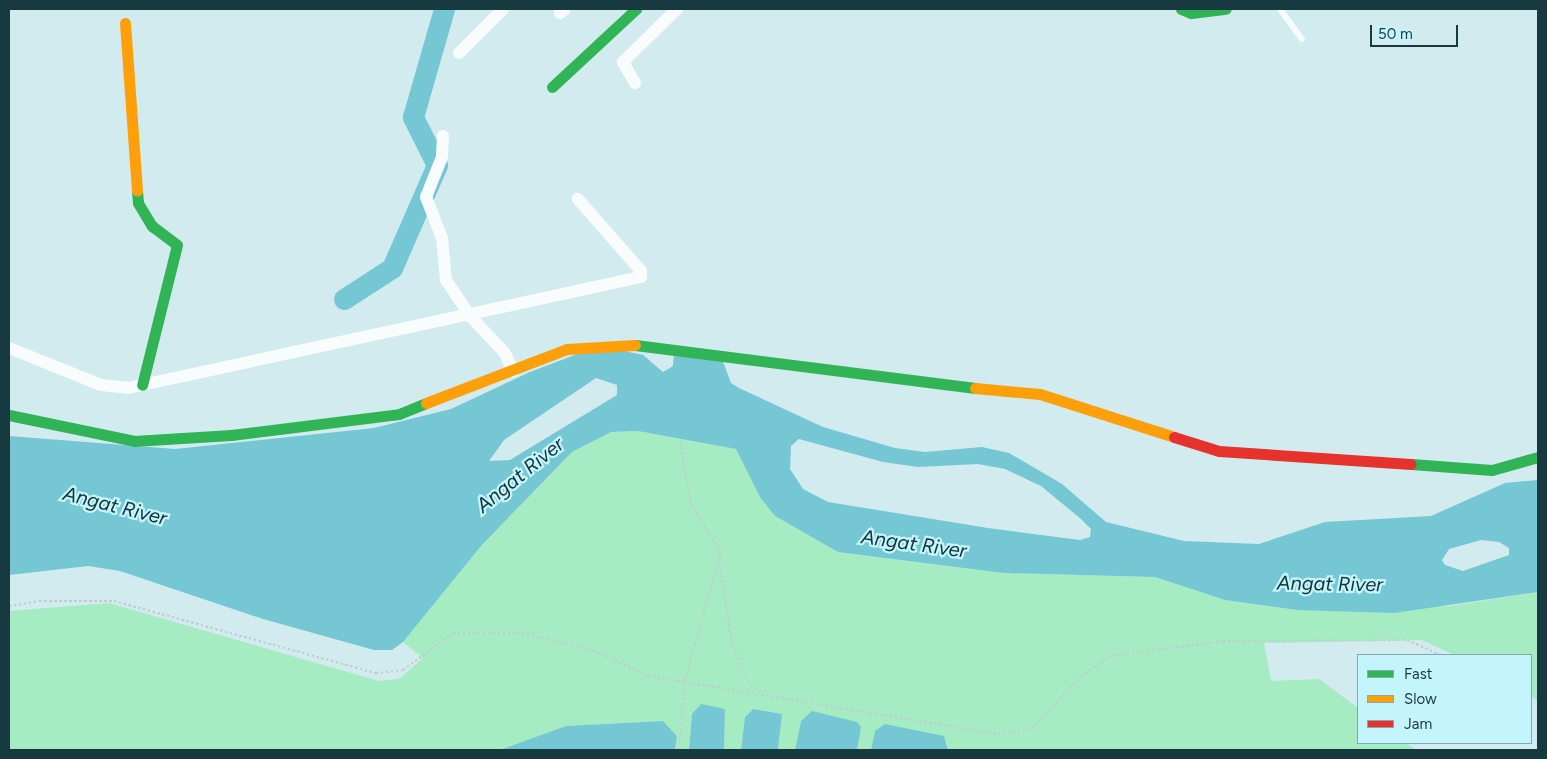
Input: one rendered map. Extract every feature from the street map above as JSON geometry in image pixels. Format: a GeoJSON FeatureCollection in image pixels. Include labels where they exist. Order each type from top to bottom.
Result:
{"type":"FeatureCollection","features":[{"type":"Feature","properties":{"kind":"street"},"geometry":{"type":"LineString","coordinates":[[458,53],[503,9]]}},
{"type":"Feature","properties":{"kind":"street"},"geometry":{"type":"LineString","coordinates":[[552,87],[636,9]]}},
{"type":"Feature","properties":{"kind":"street"},"geometry":{"type":"LineString","coordinates":[[634,83],[624,71],[623,62],[677,9]]}},
{"type":"Feature","properties":{"kind":"street"},"geometry":{"type":"LineString","coordinates":[[1181,9],[1191,13],[1226,9]]}},
{"type":"Feature","properties":{"kind":"street"},"geometry":{"type":"LineString","coordinates":[[125,23],[138,203],[152,226],[177,245],[142,385]]}},
{"type":"Feature","properties":{"kind":"street"},"geometry":{"type":"LineString","coordinates":[[443,136],[442,158],[426,197],[442,238],[446,280],[471,317],[505,353],[513,371]]}},
{"type":"Feature","properties":{"kind":"street"},"geometry":{"type":"LineString","coordinates":[[9,348],[101,386],[114,389],[142,385],[471,317],[641,278],[641,271],[578,199]]}},
{"type":"Feature","properties":{"kind":"street"},"geometry":{"type":"LineString","coordinates":[[9,415],[134,441],[167,441],[399,414],[581,347],[671,347],[887,380],[1040,394],[1219,451],[1492,470],[1538,458]]}},
{"type":"Feature","properties":{"kind":"lane"},"geometry":{"type":"LineString","coordinates":[[1280,9],[1302,39]]}},
{"type":"Feature","properties":{"kind":"path"},"geometry":{"type":"LineString","coordinates":[[680,442],[691,504],[697,520],[718,544],[719,563],[732,644],[747,681],[763,694]]}},
{"type":"Feature","properties":{"kind":"path"},"geometry":{"type":"LineString","coordinates":[[679,750],[685,679],[719,563]]}},
{"type":"Feature","properties":{"kind":"path"},"geometry":{"type":"LineString","coordinates":[[9,606],[39,601],[114,601],[376,673],[403,670],[453,633],[522,633],[592,650],[648,676],[685,679],[998,734],[1019,733],[1032,729],[1081,676],[1112,656],[1223,641],[1383,640],[1421,643],[1438,654]]}},
{"type":"Feature","properties":{"kind":"green space"},"geometry":{"type":"Polygon","coordinates":[[[638,431],[736,449],[775,516],[838,552],[1003,573],[1155,577],[1225,600],[1297,610],[1450,606],[1538,592],[1538,702],[1532,697],[1532,654],[1452,654],[1422,640],[1264,643],[1271,681],[1319,679],[1357,707],[1357,744],[1407,744],[1416,750],[948,750],[947,743],[875,731],[871,750],[857,750],[859,740],[801,721],[795,750],[778,750],[782,714],[753,709],[745,717],[741,750],[724,750],[725,708],[692,714],[689,750],[675,750],[677,736],[663,721],[566,726],[500,750],[9,750],[9,611],[109,603],[379,681],[399,679],[423,658],[403,642],[481,546],[572,452],[611,432],[638,431]]]}},
{"type":"Feature","properties":{"kind":"water","name":"Angat River"},"geometry":{"type":"Polygon","coordinates":[[[610,348],[643,355],[663,372],[673,366],[674,351],[722,359],[731,383],[823,427],[895,448],[925,452],[982,447],[1009,453],[1062,484],[1106,522],[1184,541],[1259,544],[1325,522],[1431,516],[1505,483],[1538,480],[1538,592],[1394,613],[1297,610],[1225,600],[1155,577],[1003,573],[838,552],[775,516],[760,497],[736,449],[638,431],[611,432],[572,452],[481,546],[403,642],[392,650],[374,650],[263,619],[120,571],[88,566],[9,575],[9,436],[175,449],[374,428],[451,409],[530,372],[588,350],[610,348]],[[596,378],[504,440],[489,461],[510,460],[617,395],[617,385],[596,378]],[[799,439],[791,446],[790,469],[803,489],[828,502],[988,528],[1080,540],[1090,537],[1091,529],[1041,486],[1005,469],[978,464],[918,467],[883,462],[799,439]],[[1481,540],[1449,549],[1442,560],[1445,565],[1463,571],[1509,555],[1509,548],[1499,542],[1481,540]]]}},
{"type":"Feature","properties":{"kind":"water"},"geometry":{"type":"Polygon","coordinates":[[[701,704],[725,709],[724,750],[689,750],[692,714],[701,704]]]}},
{"type":"Feature","properties":{"kind":"water"},"geometry":{"type":"Polygon","coordinates":[[[753,709],[782,714],[778,750],[741,750],[745,717],[753,709]]]}},
{"type":"Feature","properties":{"kind":"water"},"geometry":{"type":"Polygon","coordinates":[[[812,711],[857,722],[861,727],[857,750],[795,750],[801,721],[812,711]]]}},
{"type":"Feature","properties":{"kind":"water"},"geometry":{"type":"Polygon","coordinates":[[[663,721],[677,736],[675,750],[500,750],[566,726],[663,721]]]}},
{"type":"Feature","properties":{"kind":"water"},"geometry":{"type":"Polygon","coordinates":[[[885,724],[944,736],[948,750],[871,750],[875,731],[885,724]]]}},
{"type":"Feature","properties":{"kind":"waterway"},"geometry":{"type":"LineString","coordinates":[[344,299],[392,268],[437,165],[413,117],[444,9]]}},
{"type":"Feature","properties":{"kind":"traffic: fast"},"geometry":{"type":"LineString","coordinates":[[552,87],[636,9]]}},
{"type":"Feature","properties":{"kind":"traffic: fast"},"geometry":{"type":"LineString","coordinates":[[1181,9],[1191,13],[1226,9]]}},
{"type":"Feature","properties":{"kind":"traffic: fast"},"geometry":{"type":"LineString","coordinates":[[137,191],[138,203],[152,226],[177,245],[142,385]]}},
{"type":"Feature","properties":{"kind":"traffic: fast"},"geometry":{"type":"LineString","coordinates":[[635,345],[975,388]]}},
{"type":"Feature","properties":{"kind":"traffic: fast"},"geometry":{"type":"LineString","coordinates":[[9,415],[134,441],[231,435],[399,414],[426,403]]}},
{"type":"Feature","properties":{"kind":"traffic: fast"},"geometry":{"type":"LineString","coordinates":[[1411,464],[1492,470],[1538,457]]}},
{"type":"Feature","properties":{"kind":"traffic: slow"},"geometry":{"type":"LineString","coordinates":[[125,23],[137,191]]}},
{"type":"Feature","properties":{"kind":"traffic: slow"},"geometry":{"type":"LineString","coordinates":[[426,403],[567,349],[635,345]]}},
{"type":"Feature","properties":{"kind":"traffic: slow"},"geometry":{"type":"LineString","coordinates":[[975,388],[1040,394],[1174,437]]}},
{"type":"Feature","properties":{"kind":"traffic: jam"},"geometry":{"type":"LineString","coordinates":[[1174,437],[1219,451],[1411,464]]}}]}
